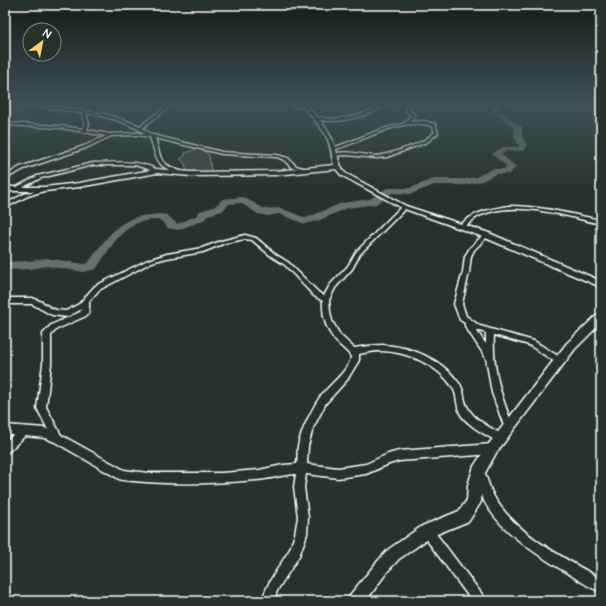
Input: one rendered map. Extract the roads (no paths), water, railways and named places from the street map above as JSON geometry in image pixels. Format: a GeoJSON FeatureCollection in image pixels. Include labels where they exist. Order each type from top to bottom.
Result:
{"type":"FeatureCollection","features":[{"type":"Feature","properties":{"kind":"street"},"geometry":{"type":"LineString","coordinates":[[93,132],[110,135],[133,134],[152,136],[222,153],[277,156],[286,159],[294,167],[309,170]]}},
{"type":"Feature","properties":{"kind":"street"},"geometry":{"type":"LineString","coordinates":[[147,132],[152,136],[158,160],[161,165],[181,173]]}},
{"type":"Feature","properties":{"kind":"street"},"geometry":{"type":"LineString","coordinates":[[325,132],[334,152],[337,166],[343,174],[391,201],[404,207],[486,235],[601,284]]}},
{"type":"Feature","properties":{"kind":"street"},"geometry":{"type":"LineString","coordinates":[[334,152],[367,135],[377,132]]}},
{"type":"Feature","properties":{"kind":"street"},"geometry":{"type":"LineString","coordinates":[[334,152],[376,157],[388,156],[426,141],[437,132]]}},
{"type":"Feature","properties":{"kind":"street"},"geometry":{"type":"LineString","coordinates":[[5,178],[22,168],[85,147],[110,135]]}},
{"type":"Feature","properties":{"kind":"street"},"geometry":{"type":"LineString","coordinates":[[15,189],[39,177],[93,164],[135,164],[157,171],[181,173],[276,173],[337,166]]}},
{"type":"Feature","properties":{"kind":"street"},"geometry":{"type":"LineString","coordinates":[[5,189],[45,189],[98,183],[157,171]]}},
{"type":"Feature","properties":{"kind":"street"},"geometry":{"type":"LineString","coordinates":[[5,206],[26,195],[45,189]]}},
{"type":"Feature","properties":{"kind":"street"},"geometry":{"type":"LineString","coordinates":[[267,601],[274,585],[295,552],[301,534],[303,517],[299,487],[302,469],[303,446],[309,427],[324,400],[355,360],[353,352],[343,344],[333,330],[326,312],[326,300],[332,286],[350,267],[358,253],[404,207]]}},
{"type":"Feature","properties":{"kind":"street"},"geometry":{"type":"LineString","coordinates":[[462,226],[481,213],[507,207],[542,210],[601,222]]}},
{"type":"Feature","properties":{"kind":"street"},"geometry":{"type":"LineString","coordinates":[[486,235],[469,252],[466,272],[458,304],[463,318],[489,356]]}},
{"type":"Feature","properties":{"kind":"street"},"geometry":{"type":"LineString","coordinates":[[5,301],[32,301],[55,313],[67,314],[75,311],[97,288],[150,261],[167,256],[203,250],[223,242],[245,236],[254,239],[273,255],[287,264],[316,294],[326,300]]}},
{"type":"Feature","properties":{"kind":"street"},"geometry":{"type":"LineString","coordinates":[[58,438],[41,408],[47,364],[47,334],[54,327],[83,314],[85,312],[86,300]]}},
{"type":"Feature","properties":{"kind":"street"},"geometry":{"type":"LineString","coordinates":[[356,601],[394,554],[427,531],[464,516],[474,502],[475,485],[479,471],[492,449],[571,346],[601,317]]}},
{"type":"Feature","properties":{"kind":"street"},"geometry":{"type":"LineString","coordinates":[[467,322],[490,332],[524,340],[560,361]]}},
{"type":"Feature","properties":{"kind":"street"},"geometry":{"type":"LineString","coordinates":[[490,332],[489,356],[499,404],[509,428]]}},
{"type":"Feature","properties":{"kind":"street"},"geometry":{"type":"LineString","coordinates":[[353,352],[381,348],[410,354],[432,363],[446,374],[457,386],[461,395],[462,406],[468,415],[501,439]]}},
{"type":"Feature","properties":{"kind":"street"},"geometry":{"type":"LineString","coordinates":[[5,430],[45,432],[123,475],[148,478],[222,478],[302,469],[338,473],[366,469],[388,459],[399,456],[492,449]]}},
{"type":"Feature","properties":{"kind":"street"},"geometry":{"type":"LineString","coordinates":[[5,450],[24,431]]}},
{"type":"Feature","properties":{"kind":"street"},"geometry":{"type":"LineString","coordinates":[[479,471],[487,496],[498,513],[518,532],[540,549],[601,586]]}},
{"type":"Feature","properties":{"kind":"street"},"geometry":{"type":"LineString","coordinates":[[427,531],[480,601]]}},
{"type":"Feature","properties":{"kind":"waterway"},"geometry":{"type":"LineString","coordinates":[[5,266],[31,265],[46,262],[84,268],[92,266],[116,233],[128,224],[142,218],[163,217],[172,226],[178,227],[200,218],[204,213],[218,209],[226,201],[243,200],[262,212],[268,213],[280,211],[305,221],[316,218],[345,205],[373,202],[390,190],[411,191],[433,182],[465,182],[479,179],[495,171],[506,172],[512,167],[496,154],[506,149],[520,149],[523,145],[518,136],[519,132]]}}]}
